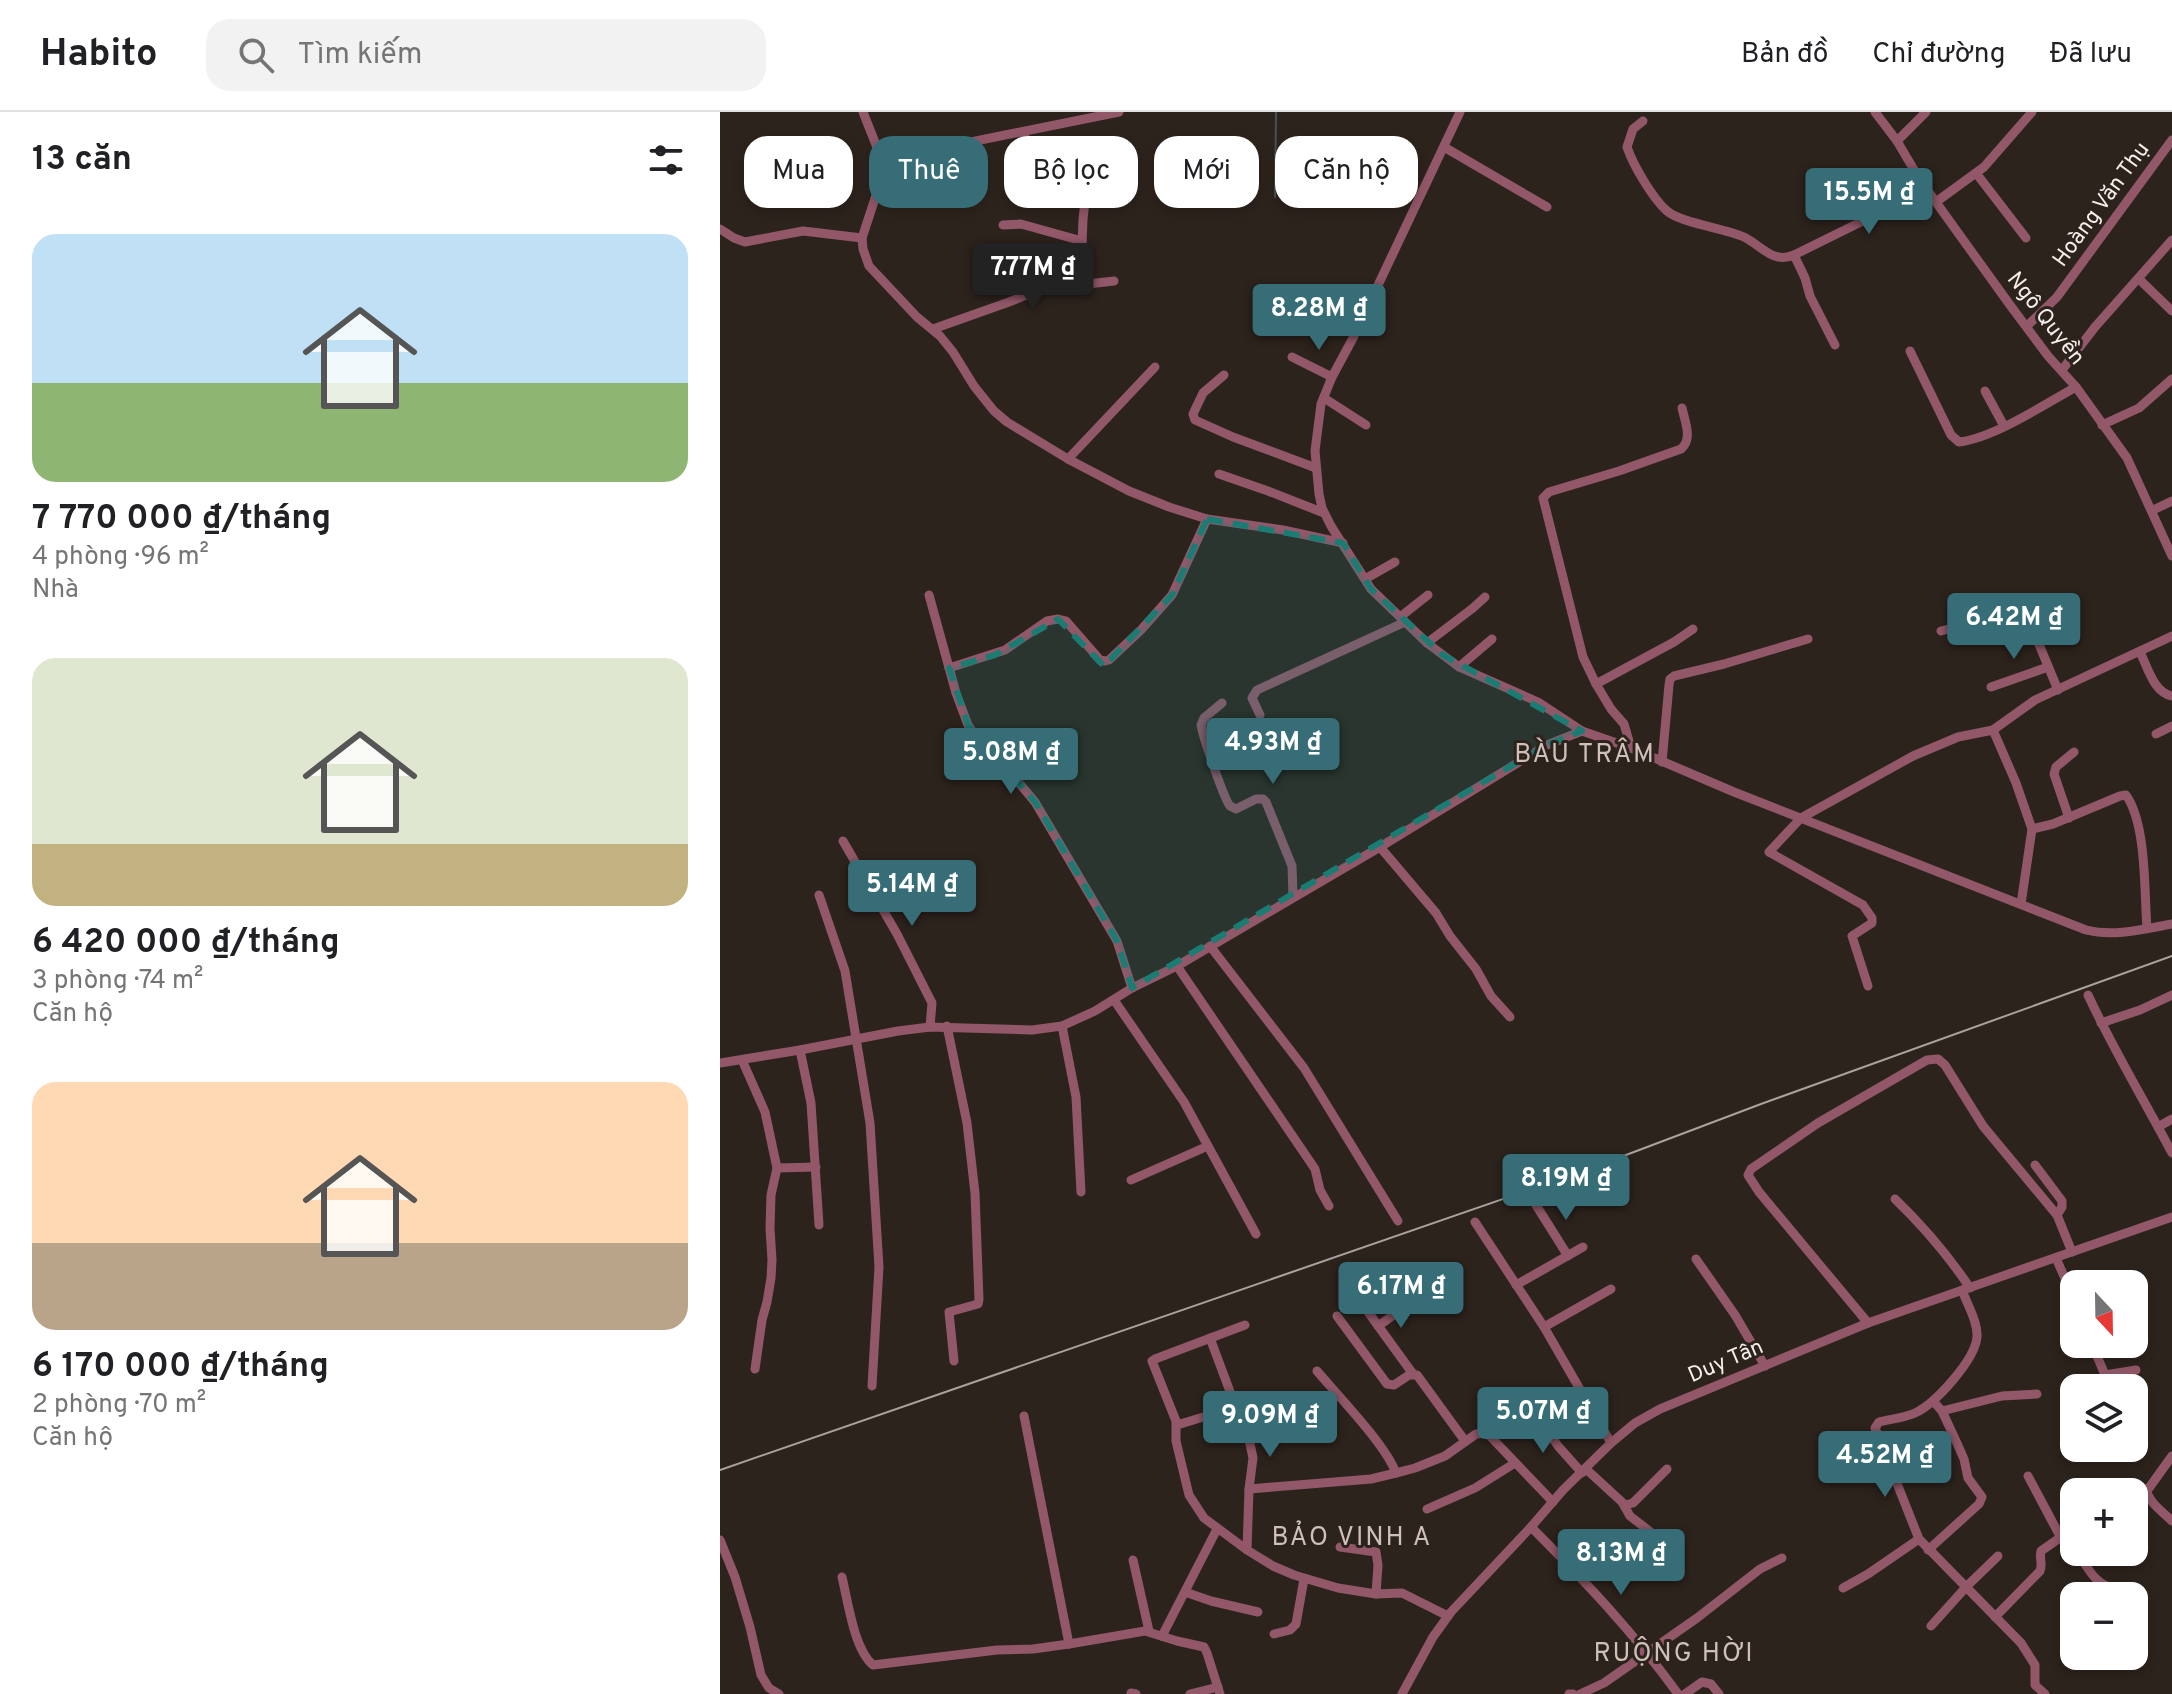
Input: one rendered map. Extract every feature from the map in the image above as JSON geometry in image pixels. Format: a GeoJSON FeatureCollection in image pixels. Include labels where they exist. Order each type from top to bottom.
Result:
{"type":"FeatureCollection","features":[{"type":"Feature","properties":{"kind":"street"},"geometry":{"type":"LineString","coordinates":[[863,112],[872,136]]}},
{"type":"Feature","properties":{"kind":"street"},"geometry":{"type":"LineString","coordinates":[[988,139],[1119,112]]}},
{"type":"Feature","properties":{"kind":"street"},"geometry":{"type":"LineString","coordinates":[[1460,112],[1332,377],[1317,428],[1316,468],[1324,513],[1371,589],[1427,643],[1459,667],[1538,702],[1582,731],[2094,931],[2121,932],[2172,924]]}},
{"type":"Feature","properties":{"kind":"street","name":"Ngô Quyền"},"geometry":{"type":"LineString","coordinates":[[1875,112],[1920,180],[2048,356],[2076,387],[2127,458],[2172,556]]}},
{"type":"Feature","properties":{"kind":"street"},"geometry":{"type":"LineString","coordinates":[[1897,141],[1926,112]]}},
{"type":"Feature","properties":{"kind":"street"},"geometry":{"type":"LineString","coordinates":[[1936,202],[1991,160],[2032,112]]}},
{"type":"Feature","properties":{"kind":"street"},"geometry":{"type":"LineString","coordinates":[[1643,121],[1628,137],[1627,147],[1649,187],[1670,214],[1742,236],[1775,257],[1784,259],[1879,213],[1920,180]]}},
{"type":"Feature","properties":{"kind":"street"},"geometry":{"type":"LineString","coordinates":[[1024,132],[1025,136]]}},
{"type":"Feature","properties":{"kind":"street","name":"Hoàng Văn Thụ"},"geometry":{"type":"LineString","coordinates":[[2027,326],[2057,297],[2172,140]]}},
{"type":"Feature","properties":{"kind":"street"},"geometry":{"type":"LineString","coordinates":[[1444,147],[1547,207]]}},
{"type":"Feature","properties":{"kind":"street"},"geometry":{"type":"LineString","coordinates":[[1976,173],[2026,238]]}},
{"type":"Feature","properties":{"kind":"street"},"geometry":{"type":"LineString","coordinates":[[872,208],[862,238],[869,266],[917,317],[933,329],[953,352],[974,386],[1007,422],[1129,491],[1178,511],[1343,543]]}},
{"type":"Feature","properties":{"kind":"street"},"geometry":{"type":"LineString","coordinates":[[1085,208],[1080,271],[1088,284],[1114,281]]}},
{"type":"Feature","properties":{"kind":"street"},"geometry":{"type":"LineString","coordinates":[[1003,225],[1021,224],[1082,241]]}},
{"type":"Feature","properties":{"kind":"street"},"geometry":{"type":"LineString","coordinates":[[720,229],[745,242],[803,231],[862,238]]}},
{"type":"Feature","properties":{"kind":"street"},"geometry":{"type":"LineString","coordinates":[[2062,370],[2095,327],[2172,240]]}},
{"type":"Feature","properties":{"kind":"street"},"geometry":{"type":"LineString","coordinates":[[1794,255],[1816,310],[1835,345]]}},
{"type":"Feature","properties":{"kind":"street"},"geometry":{"type":"LineString","coordinates":[[933,329],[1036,292],[1071,278],[1080,271]]}},
{"type":"Feature","properties":{"kind":"street"},"geometry":{"type":"LineString","coordinates":[[2139,279],[2172,311]]}},
{"type":"Feature","properties":{"kind":"street"},"geometry":{"type":"LineString","coordinates":[[1910,351],[1955,440],[1964,441],[2018,420],[2076,387]]}},
{"type":"Feature","properties":{"kind":"street"},"geometry":{"type":"LineString","coordinates":[[1292,357],[1332,377]]}},
{"type":"Feature","properties":{"kind":"street"},"geometry":{"type":"LineString","coordinates":[[1068,459],[1155,367]]}},
{"type":"Feature","properties":{"kind":"street"},"geometry":{"type":"LineString","coordinates":[[1224,375],[1203,393],[1193,414],[1195,420],[1316,468]]}},
{"type":"Feature","properties":{"kind":"street"},"geometry":{"type":"LineString","coordinates":[[2102,425],[2135,410],[2172,379]]}},
{"type":"Feature","properties":{"kind":"street"},"geometry":{"type":"LineString","coordinates":[[1985,391],[2004,426]]}},
{"type":"Feature","properties":{"kind":"street"},"geometry":{"type":"LineString","coordinates":[[1324,398],[1366,425]]}},
{"type":"Feature","properties":{"kind":"street"},"geometry":{"type":"LineString","coordinates":[[1631,748],[1624,724],[1588,671],[1578,643],[1543,498],[1549,492],[1681,449],[1687,437],[1682,408]]}},
{"type":"Feature","properties":{"kind":"street"},"geometry":{"type":"LineString","coordinates":[[1219,474],[1324,513]]}},
{"type":"Feature","properties":{"kind":"street"},"geometry":{"type":"LineString","coordinates":[[2153,510],[2172,501]]}},
{"type":"Feature","properties":{"kind":"street"},"geometry":{"type":"LineString","coordinates":[[949,668],[995,655],[1047,621],[1058,619],[1066,621],[1100,660],[1109,660],[1172,595],[1207,519]]}},
{"type":"Feature","properties":{"kind":"street"},"geometry":{"type":"LineString","coordinates":[[1365,579],[1395,562]]}},
{"type":"Feature","properties":{"kind":"street"},"geometry":{"type":"LineString","coordinates":[[929,595],[968,725],[1035,802],[1117,941],[1132,988]]}},
{"type":"Feature","properties":{"kind":"street"},"geometry":{"type":"LineString","coordinates":[[1260,715],[1252,698],[1257,690],[1402,620],[1428,595]]}},
{"type":"Feature","properties":{"kind":"street"},"geometry":{"type":"LineString","coordinates":[[1427,643],[1485,597]]}},
{"type":"Feature","properties":{"kind":"street"},"geometry":{"type":"LineString","coordinates":[[1941,631],[2023,613],[2058,690]]}},
{"type":"Feature","properties":{"kind":"street"},"geometry":{"type":"LineString","coordinates":[[1596,684],[1693,629]]}},
{"type":"Feature","properties":{"kind":"street"},"geometry":{"type":"LineString","coordinates":[[1868,986],[1852,936],[1872,923],[1869,911],[1769,852],[1801,818],[1913,756],[1958,737],[1993,730],[2035,700],[2172,636]]}},
{"type":"Feature","properties":{"kind":"street"},"geometry":{"type":"LineString","coordinates":[[1459,667],[1492,639]]}},
{"type":"Feature","properties":{"kind":"street"},"geometry":{"type":"LineString","coordinates":[[1662,762],[1670,679],[1808,639]]}},
{"type":"Feature","properties":{"kind":"street"},"geometry":{"type":"LineString","coordinates":[[2140,652],[2159,690],[2172,696]]}},
{"type":"Feature","properties":{"kind":"street"},"geometry":{"type":"LineString","coordinates":[[1991,687],[2048,667]]}},
{"type":"Feature","properties":{"kind":"street"},"geometry":{"type":"LineString","coordinates":[[1222,703],[1204,718],[1201,725],[1214,765],[1232,808],[1256,799],[1266,802],[1292,866],[1293,896]]}},
{"type":"Feature","properties":{"kind":"street"},"geometry":{"type":"LineString","coordinates":[[2156,734],[2172,726]]}},
{"type":"Feature","properties":{"kind":"street"},"geometry":{"type":"LineString","coordinates":[[1993,730],[2032,829],[2021,904]]}},
{"type":"Feature","properties":{"kind":"street"},"geometry":{"type":"LineString","coordinates":[[720,1063],[930,1027],[1032,1030],[1062,1026],[1177,966],[1547,745],[1582,731]]}},
{"type":"Feature","properties":{"kind":"street"},"geometry":{"type":"LineString","coordinates":[[2069,818],[2054,774],[2056,767],[2074,752]]}},
{"type":"Feature","properties":{"kind":"street"},"geometry":{"type":"LineString","coordinates":[[2032,829],[2126,795],[2141,838],[2147,928]]}},
{"type":"Feature","properties":{"kind":"street"},"geometry":{"type":"LineString","coordinates":[[843,841],[897,934],[932,1003],[930,1027]]}},
{"type":"Feature","properties":{"kind":"street"},"geometry":{"type":"LineString","coordinates":[[1380,847],[1436,913],[1476,969],[1491,996],[1510,1017]]}},
{"type":"Feature","properties":{"kind":"street"},"geometry":{"type":"LineString","coordinates":[[819,895],[845,971],[870,1123],[879,1267],[872,1386]]}},
{"type":"Feature","properties":{"kind":"street"},"geometry":{"type":"LineString","coordinates":[[1210,946],[1304,1068],[1398,1221]]}},
{"type":"Feature","properties":{"kind":"street"},"geometry":{"type":"LineString","coordinates":[[1177,966],[1315,1169],[1320,1190],[1329,1206]]}},
{"type":"Feature","properties":{"kind":"street"},"geometry":{"type":"LineString","coordinates":[[2088,995],[2172,1153]]}},
{"type":"Feature","properties":{"kind":"street"},"geometry":{"type":"LineString","coordinates":[[2101,1023],[2172,995]]}},
{"type":"Feature","properties":{"kind":"street"},"geometry":{"type":"LineString","coordinates":[[1114,1000],[1184,1102],[1256,1234]]}},
{"type":"Feature","properties":{"kind":"street"},"geometry":{"type":"LineString","coordinates":[[947,1026],[967,1123],[975,1193],[979,1299],[974,1306],[949,1312],[954,1361]]}},
{"type":"Feature","properties":{"kind":"street"},"geometry":{"type":"LineString","coordinates":[[1062,1026],[1076,1097],[1081,1192]]}},
{"type":"Feature","properties":{"kind":"street"},"geometry":{"type":"LineString","coordinates":[[800,1050],[811,1103],[819,1225]]}},
{"type":"Feature","properties":{"kind":"street"},"geometry":{"type":"LineString","coordinates":[[1868,1323],[1748,1175],[1751,1169],[1818,1123],[1927,1060],[1938,1059],[1952,1075],[1983,1126],[2057,1215],[2072,1252]]}},
{"type":"Feature","properties":{"kind":"street"},"geometry":{"type":"LineString","coordinates":[[742,1060],[765,1112],[777,1168],[771,1195],[771,1278],[755,1369]]}},
{"type":"Feature","properties":{"kind":"street"},"geometry":{"type":"LineString","coordinates":[[2158,1127],[2172,1119]]}},
{"type":"Feature","properties":{"kind":"street"},"geometry":{"type":"LineString","coordinates":[[1131,1180],[1208,1146]]}},
{"type":"Feature","properties":{"kind":"street"},"geometry":{"type":"LineString","coordinates":[[2035,1165],[2062,1201],[2057,1215]]}},
{"type":"Feature","properties":{"kind":"street"},"geometry":{"type":"LineString","coordinates":[[777,1168],[816,1167]]}},
{"type":"Feature","properties":{"kind":"street"},"geometry":{"type":"LineString","coordinates":[[1895,1199],[1926,1229],[1954,1265],[1966,1289],[1977,1333],[1975,1346],[1966,1361],[1933,1401],[1914,1413],[1879,1422],[1875,1428],[1919,1539],[2021,1643],[2033,1661],[2035,1685],[2045,1694]]}},
{"type":"Feature","properties":{"kind":"street"},"geometry":{"type":"LineString","coordinates":[[1536,1205],[1568,1256]]}},
{"type":"Feature","properties":{"kind":"street","name":"Duy Tân"},"geometry":{"type":"LineString","coordinates":[[1402,1694],[1448,1616],[1611,1443],[1644,1417],[1868,1323],[2172,1217]]}},
{"type":"Feature","properties":{"kind":"street"},"geometry":{"type":"LineString","coordinates":[[1475,1222],[1544,1327],[1611,1443]]}},
{"type":"Feature","properties":{"kind":"street"},"geometry":{"type":"LineString","coordinates":[[1516,1285],[1583,1247]]}},
{"type":"Feature","properties":{"kind":"street"},"geometry":{"type":"LineString","coordinates":[[2056,1258],[2061,1270]]}},
{"type":"Feature","properties":{"kind":"street"},"geometry":{"type":"LineString","coordinates":[[1696,1259],[1735,1315],[1765,1366]]}},
{"type":"Feature","properties":{"kind":"street"},"geometry":{"type":"LineString","coordinates":[[1544,1327],[1611,1289]]}},
{"type":"Feature","properties":{"kind":"street"},"geometry":{"type":"LineString","coordinates":[[1378,1326],[1418,1298]]}},
{"type":"Feature","properties":{"kind":"street"},"geometry":{"type":"LineString","coordinates":[[1363,1305],[1465,1441]]}},
{"type":"Feature","properties":{"kind":"street"},"geometry":{"type":"LineString","coordinates":[[1337,1316],[1387,1384],[1394,1385],[1413,1374]]}},
{"type":"Feature","properties":{"kind":"street"},"geometry":{"type":"LineString","coordinates":[[1245,1325],[1152,1361],[1177,1425],[1176,1441],[1189,1495],[1204,1518],[1273,1566],[1304,1579],[1376,1594],[1402,1593],[1448,1616]]}},
{"type":"Feature","properties":{"kind":"street"},"geometry":{"type":"LineString","coordinates":[[1177,1425],[1235,1405],[1210,1338]]}},
{"type":"Feature","properties":{"kind":"street"},"geometry":{"type":"LineString","coordinates":[[2098,1358],[2105,1375],[2136,1370]]}},
{"type":"Feature","properties":{"kind":"street"},"geometry":{"type":"LineString","coordinates":[[1317,1371],[1374,1439],[1396,1473]]}},
{"type":"Feature","properties":{"kind":"street"},"geometry":{"type":"LineString","coordinates":[[1942,1411],[2002,1396],[2037,1394]]}},
{"type":"Feature","properties":{"kind":"street"},"geometry":{"type":"LineString","coordinates":[[1928,1550],[1979,1504],[1982,1497],[1968,1478],[1964,1459],[1942,1411],[1933,1401]]}},
{"type":"Feature","properties":{"kind":"street"},"geometry":{"type":"LineString","coordinates":[[1534,1412],[1558,1446],[1625,1505],[1630,1516],[1666,1544]]}},
{"type":"Feature","properties":{"kind":"street"},"geometry":{"type":"LineString","coordinates":[[1024,1416],[1069,1644]]}},
{"type":"Feature","properties":{"kind":"street"},"geometry":{"type":"LineString","coordinates":[[1247,1430],[1253,1458],[1247,1550]]}},
{"type":"Feature","properties":{"kind":"street"},"geometry":{"type":"LineString","coordinates":[[1249,1489],[1371,1479],[1396,1473],[1445,1456],[1482,1432],[1487,1433],[1553,1502]]}},
{"type":"Feature","properties":{"kind":"street"},"geometry":{"type":"LineString","coordinates":[[2148,1488],[2172,1456]]}},
{"type":"Feature","properties":{"kind":"street"},"geometry":{"type":"LineString","coordinates":[[1427,1509],[1475,1488],[1515,1463]]}},
{"type":"Feature","properties":{"kind":"street"},"geometry":{"type":"LineString","coordinates":[[1625,1505],[1633,1503],[1667,1469]]}},
{"type":"Feature","properties":{"kind":"street"},"geometry":{"type":"LineString","coordinates":[[2028,1476],[2060,1524]]}},
{"type":"Feature","properties":{"kind":"street"},"geometry":{"type":"LineString","coordinates":[[2148,1497],[2172,1521]]}},
{"type":"Feature","properties":{"kind":"street"},"geometry":{"type":"LineString","coordinates":[[1531,1527],[1589,1585],[1648,1652],[1678,1694]]}},
{"type":"Feature","properties":{"kind":"street"},"geometry":{"type":"LineString","coordinates":[[1162,1636],[1217,1529]]}},
{"type":"Feature","properties":{"kind":"street"},"geometry":{"type":"LineString","coordinates":[[1843,1588],[1919,1539]]}},
{"type":"Feature","properties":{"kind":"street"},"geometry":{"type":"LineString","coordinates":[[1995,1617],[2040,1571],[2041,1551],[2060,1539]]}},
{"type":"Feature","properties":{"kind":"street"},"geometry":{"type":"LineString","coordinates":[[720,1540],[735,1577],[761,1675],[769,1688],[779,1694]]}},
{"type":"Feature","properties":{"kind":"street"},"geometry":{"type":"LineString","coordinates":[[1340,1547],[1376,1552],[1376,1594]]}},
{"type":"Feature","properties":{"kind":"street"},"geometry":{"type":"LineString","coordinates":[[1931,1626],[1998,1556]]}},
{"type":"Feature","properties":{"kind":"street"},"geometry":{"type":"LineString","coordinates":[[1580,1694],[1604,1683],[1760,1569],[1782,1558]]}},
{"type":"Feature","properties":{"kind":"street"},"geometry":{"type":"LineString","coordinates":[[1133,1560],[1149,1631]]}},
{"type":"Feature","properties":{"kind":"street"},"geometry":{"type":"LineString","coordinates":[[842,1577],[861,1649],[873,1665],[997,1650],[1033,1649],[1149,1631],[1204,1647],[1219,1690],[1190,1694]]}},
{"type":"Feature","properties":{"kind":"street"},"geometry":{"type":"LineString","coordinates":[[1274,1634],[1290,1630],[1296,1624],[1304,1579]]}},
{"type":"Feature","properties":{"kind":"street"},"geometry":{"type":"LineString","coordinates":[[1185,1592],[1258,1612]]}},
{"type":"Feature","properties":{"kind":"street"},"geometry":{"type":"LineString","coordinates":[[1685,1694],[1702,1682],[1711,1684],[1719,1694]]}},
{"type":"Feature","properties":{"kind":"highlighted area"},"geometry":{"type":"Polygon","coordinates":[[[1207,519],[1343,543],[1371,589],[1443,655],[1582,731],[1547,745],[1132,988],[1117,941],[1035,802],[968,725],[949,668],[995,655],[1058,619],[1104,666],[1172,595],[1207,519]]]}},
{"type":"Feature","properties":{"kind":"waterway"},"geometry":{"type":"LineString","coordinates":[[1276,112],[1276,136]]}},
{"type":"Feature","properties":{"kind":"railway"},"geometry":{"type":"LineString","coordinates":[[720,1470],[1581,1172],[2172,956]]}},
{"type":"Feature","properties":{"kind":"district","name":"BÀU TRÂM"},"geometry":{"type":"Point","coordinates":[1585,755]}},
{"type":"Feature","properties":{"kind":"district","name":"BẢO VINH A"},"geometry":{"type":"Point","coordinates":[1352,1538]}},
{"type":"Feature","properties":{"kind":"district","name":"RUỘNG HỜI"},"geometry":{"type":"Point","coordinates":[1674,1654]}}]}
